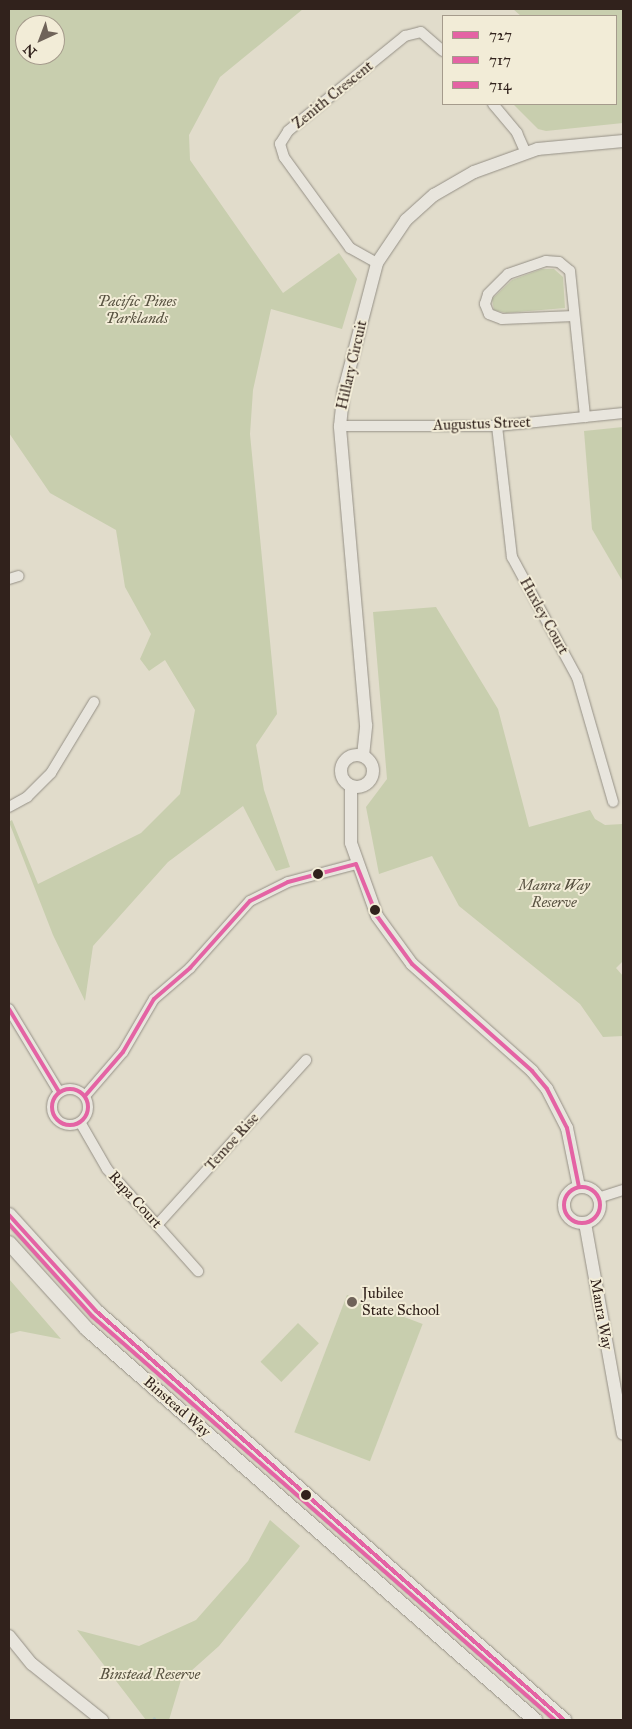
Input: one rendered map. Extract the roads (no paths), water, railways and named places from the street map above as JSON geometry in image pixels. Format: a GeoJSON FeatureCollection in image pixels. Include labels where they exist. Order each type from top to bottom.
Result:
{"type":"FeatureCollection","features":[{"type":"Feature","properties":{"kind":"main road","name":"Binstead Way"},"geometry":{"type":"LineString","coordinates":[[9,1215],[96,1311],[564,1720]]}},
{"type":"Feature","properties":{"kind":"main road","name":"Binstead Way"},"geometry":{"type":"LineString","coordinates":[[9,1244],[87,1329],[535,1720]]}},
{"type":"Feature","properties":{"kind":"street","name":"Zenith Crescent"},"geometry":{"type":"LineString","coordinates":[[377,263],[350,248],[284,156],[280,144],[288,131],[405,36],[422,32],[442,50]]}},
{"type":"Feature","properties":{"kind":"street"},"geometry":{"type":"LineString","coordinates":[[494,105],[514,128],[526,153]]}},
{"type":"Feature","properties":{"kind":"street","name":"Hillary Circuit"},"geometry":{"type":"LineString","coordinates":[[363,756],[366,725],[340,426],[344,390],[377,263],[406,220],[434,195],[474,172],[526,153],[623,141]]}},
{"type":"Feature","properties":{"kind":"street"},"geometry":{"type":"LineString","coordinates":[[574,316],[502,319],[489,314],[484,304],[488,294],[508,274],[546,261],[559,262],[570,271],[585,417]]}},
{"type":"Feature","properties":{"kind":"street","name":"Augustus Street"},"geometry":{"type":"LineString","coordinates":[[340,426],[497,426],[623,413]]}},
{"type":"Feature","properties":{"kind":"street","name":"Huxley Court"},"geometry":{"type":"LineString","coordinates":[[497,426],[512,557],[577,677],[614,802]]}},
{"type":"Feature","properties":{"kind":"street"},"geometry":{"type":"LineString","coordinates":[[9,808],[34,791],[56,766],[94,702]]}},
{"type":"Feature","properties":{"kind":"street"},"geometry":{"type":"LineString","coordinates":[[352,756],[363,756],[372,765],[373,778],[364,787],[351,787],[342,779],[343,762],[352,756]]}},
{"type":"Feature","properties":{"kind":"street"},"geometry":{"type":"LineString","coordinates":[[351,787],[348,826],[356,864],[377,916],[412,964],[532,1071],[547,1089],[567,1128],[579,1187]]}},
{"type":"Feature","properties":{"kind":"street"},"geometry":{"type":"LineString","coordinates":[[85,1096],[123,1052],[154,999],[190,968],[243,907],[288,882],[356,864]]}},
{"type":"Feature","properties":{"kind":"street"},"geometry":{"type":"LineString","coordinates":[[9,1009],[58,1092]]}},
{"type":"Feature","properties":{"kind":"street","name":"Temoe Rise"},"geometry":{"type":"LineString","coordinates":[[158,1224],[306,1060]]}},
{"type":"Feature","properties":{"kind":"street"},"geometry":{"type":"LineString","coordinates":[[72,1088],[85,1096],[88,1111],[80,1122],[67,1125],[56,1119],[52,1106],[58,1092],[72,1088]]}},
{"type":"Feature","properties":{"kind":"street","name":"Rapa Court"},"geometry":{"type":"LineString","coordinates":[[80,1122],[107,1169],[158,1224],[198,1272]]}},
{"type":"Feature","properties":{"kind":"street"},"geometry":{"type":"LineString","coordinates":[[579,1187],[590,1190],[598,1198],[597,1214],[585,1223],[568,1217],[564,1206],[570,1192],[579,1187]]}},
{"type":"Feature","properties":{"kind":"street"},"geometry":{"type":"LineString","coordinates":[[598,1198],[623,1190]]}},
{"type":"Feature","properties":{"kind":"street","name":"Manra Way"},"geometry":{"type":"LineString","coordinates":[[585,1223],[623,1434]]}},
{"type":"Feature","properties":{"kind":"street"},"geometry":{"type":"LineString","coordinates":[[9,1636],[32,1664],[102,1720]]}},
{"type":"Feature","properties":{"kind":"place","name":"Jubilee State School"},"geometry":{"type":"Point","coordinates":[352,1302]}},
{"type":"Feature","properties":{"kind":"park label","name":"Pacific Pines Parklands"},"geometry":{"type":"Point","coordinates":[137,310]}},
{"type":"Feature","properties":{"kind":"park label","name":"Manra Way Reserve"},"geometry":{"type":"Point","coordinates":[554,894]}},
{"type":"Feature","properties":{"kind":"park label","name":"Binstead Reserve"},"geometry":{"type":"Point","coordinates":[150,1675]}}]}
